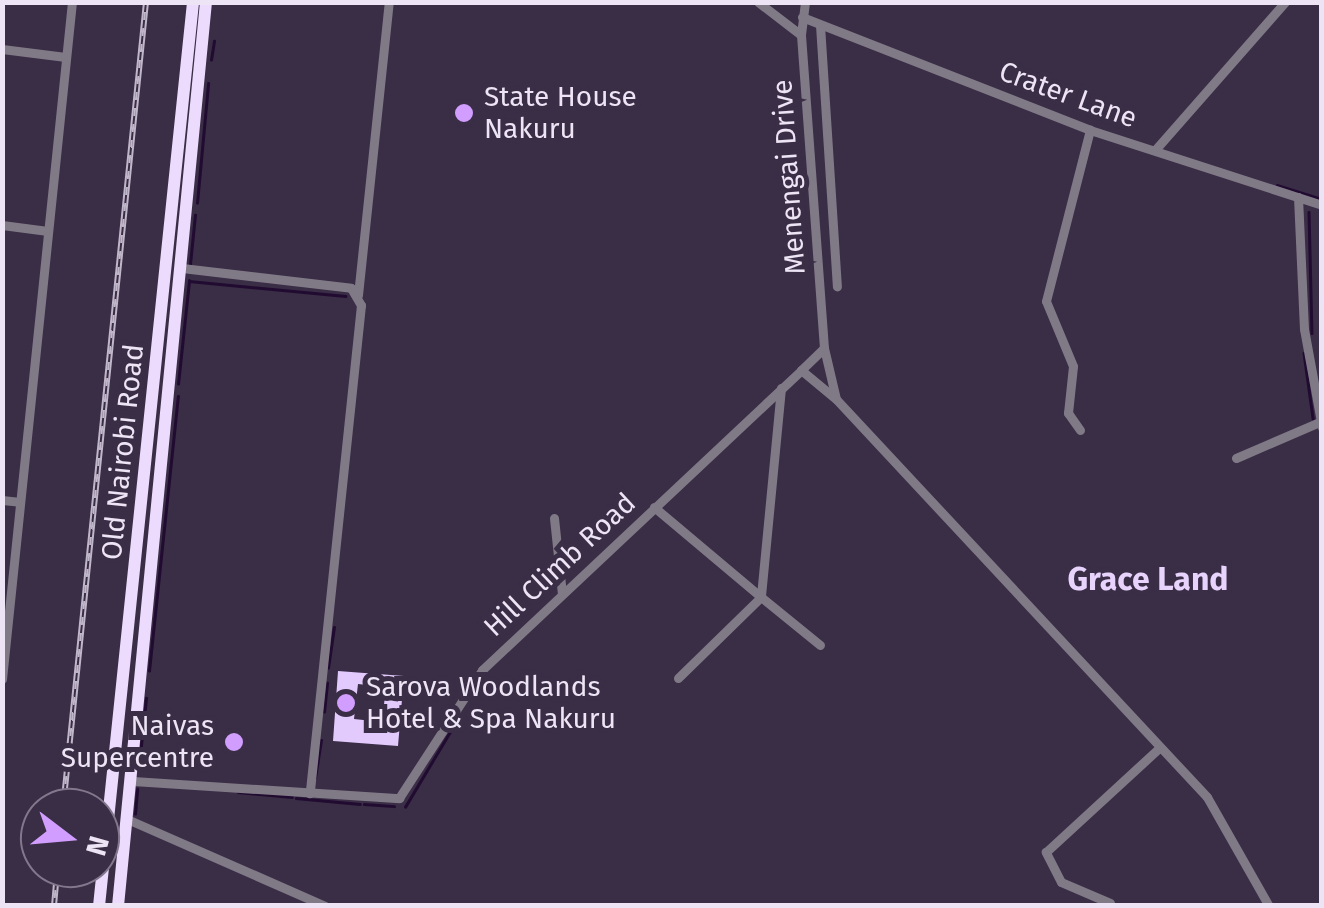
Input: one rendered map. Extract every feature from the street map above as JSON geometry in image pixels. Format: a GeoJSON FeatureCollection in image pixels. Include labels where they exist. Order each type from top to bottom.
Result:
{"type":"FeatureCollection","features":[{"type":"Feature","properties":{"kind":"highway","name":"Old Nairobi Road"},"geometry":{"type":"LineString","coordinates":[[99,906],[193,2]]}},
{"type":"Feature","properties":{"kind":"highway","name":"Old Nairobi Road"},"geometry":{"type":"LineString","coordinates":[[118,906],[206,2]]}},
{"type":"Feature","properties":{"kind":"street"},"geometry":{"type":"LineString","coordinates":[[2,679],[72,2]]}},
{"type":"Feature","properties":{"kind":"street"},"geometry":{"type":"LineString","coordinates":[[310,793],[390,2]]}},
{"type":"Feature","properties":{"kind":"street"},"geometry":{"type":"LineString","coordinates":[[758,2],[800,35]]}},
{"type":"Feature","properties":{"kind":"street","name":"Menengai Drive"},"geometry":{"type":"LineString","coordinates":[[806,2],[800,35],[824,348],[836,399]]}},
{"type":"Feature","properties":{"kind":"street"},"geometry":{"type":"LineString","coordinates":[[1156,150],[1285,2]]}},
{"type":"Feature","properties":{"kind":"street","name":"Crater Lane"},"geometry":{"type":"LineString","coordinates":[[802,17],[1090,130],[1322,205]]}},
{"type":"Feature","properties":{"kind":"street"},"geometry":{"type":"LineString","coordinates":[[820,25],[837,286]]}},
{"type":"Feature","properties":{"kind":"street"},"geometry":{"type":"LineString","coordinates":[[2,49],[66,57]]}},
{"type":"Feature","properties":{"kind":"street"},"geometry":{"type":"LineString","coordinates":[[1080,430],[1068,414],[1073,366],[1046,301],[1090,130]]}},
{"type":"Feature","properties":{"kind":"street"},"geometry":{"type":"LineString","coordinates":[[1236,458],[1320,424],[1304,329],[1298,196]]}},
{"type":"Feature","properties":{"kind":"street"},"geometry":{"type":"LineString","coordinates":[[2,226],[48,230]]}},
{"type":"Feature","properties":{"kind":"street"},"geometry":{"type":"LineString","coordinates":[[182,268],[351,288],[358,295]]}},
{"type":"Feature","properties":{"kind":"street","name":"Hill Climb Road"},"geometry":{"type":"LineString","coordinates":[[132,781],[392,800],[407,793],[479,673],[824,348]]}},
{"type":"Feature","properties":{"kind":"street"},"geometry":{"type":"LineString","coordinates":[[801,370],[836,399],[1207,798],[1269,906]]}},
{"type":"Feature","properties":{"kind":"street"},"geometry":{"type":"LineString","coordinates":[[678,678],[762,597],[781,388]]}},
{"type":"Feature","properties":{"kind":"street"},"geometry":{"type":"LineString","coordinates":[[2,500],[20,502]]}},
{"type":"Feature","properties":{"kind":"street"},"geometry":{"type":"LineString","coordinates":[[654,507],[820,645]]}},
{"type":"Feature","properties":{"kind":"street"},"geometry":{"type":"LineString","coordinates":[[554,518],[562,594]]}},
{"type":"Feature","properties":{"kind":"street"},"geometry":{"type":"LineString","coordinates":[[1110,903],[1061,882],[1046,852],[1159,748]]}},
{"type":"Feature","properties":{"kind":"street"},"geometry":{"type":"LineString","coordinates":[[128,820],[325,906]]}},
{"type":"Feature","properties":{"kind":"building","name":"Sarova Woodlands Hotel & Spa Nakuru"},"geometry":{"type":"Polygon","coordinates":[[[338,671],[404,676],[398,746],[333,741],[338,671]],[[358,684],[354,719],[382,722],[386,687],[358,684]]]}},
{"type":"Feature","properties":{"kind":"waterway"},"geometry":{"type":"LineString","coordinates":[[211,60],[214,41]]}},
{"type":"Feature","properties":{"kind":"waterway"},"geometry":{"type":"LineString","coordinates":[[197,203],[208,84]]}},
{"type":"Feature","properties":{"kind":"waterway"},"geometry":{"type":"LineString","coordinates":[[1277,185],[1322,199]]}},
{"type":"Feature","properties":{"kind":"waterway"},"geometry":{"type":"LineString","coordinates":[[1309,212],[1312,333]]}},
{"type":"Feature","properties":{"kind":"waterway"},"geometry":{"type":"LineString","coordinates":[[190,264],[195,215]]}},
{"type":"Feature","properties":{"kind":"waterway"},"geometry":{"type":"LineString","coordinates":[[178,384],[189,281],[345,296]]}},
{"type":"Feature","properties":{"kind":"waterway"},"geometry":{"type":"LineString","coordinates":[[1304,353],[1313,418]]}},
{"type":"Feature","properties":{"kind":"waterway"},"geometry":{"type":"LineString","coordinates":[[149,671],[178,397]]}},
{"type":"Feature","properties":{"kind":"waterway"},"geometry":{"type":"LineString","coordinates":[[328,668],[334,627]]}},
{"type":"Feature","properties":{"kind":"waterway"},"geometry":{"type":"LineString","coordinates":[[324,712],[327,683]]}},
{"type":"Feature","properties":{"kind":"waterway"},"geometry":{"type":"LineString","coordinates":[[139,764],[146,698]]}},
{"type":"Feature","properties":{"kind":"waterway"},"geometry":{"type":"LineString","coordinates":[[405,807],[451,730]]}},
{"type":"Feature","properties":{"kind":"waterway"},"geometry":{"type":"LineString","coordinates":[[315,778],[321,740]]}},
{"type":"Feature","properties":{"kind":"waterway"},"geometry":{"type":"LineString","coordinates":[[135,814],[137,789]]}},
{"type":"Feature","properties":{"kind":"waterway"},"geometry":{"type":"LineString","coordinates":[[238,792],[292,797]]}},
{"type":"Feature","properties":{"kind":"waterway"},"geometry":{"type":"LineString","coordinates":[[296,798],[360,804]]}},
{"type":"Feature","properties":{"kind":"waterway"},"geometry":{"type":"LineString","coordinates":[[364,804],[394,806]]}},
{"type":"Feature","properties":{"kind":"railway"},"geometry":{"type":"LineString","coordinates":[[65,788],[146,2]]}},
{"type":"Feature","properties":{"kind":"railway"},"geometry":{"type":"LineString","coordinates":[[54,906],[55,888]]}},
{"type":"Feature","properties":{"kind":"place","name":"State House Nakuru"},"geometry":{"type":"Point","coordinates":[464,113]}},
{"type":"Feature","properties":{"kind":"place","name":"Sarova Woodlands Hotel & Spa Nakuru"},"geometry":{"type":"Point","coordinates":[346,703]}},
{"type":"Feature","properties":{"kind":"place","name":"Naivas Supercentre"},"geometry":{"type":"Point","coordinates":[234,742]}},
{"type":"Feature","properties":{"kind":"district","name":"Grace Land"},"geometry":{"type":"Point","coordinates":[1148,579]}}]}
